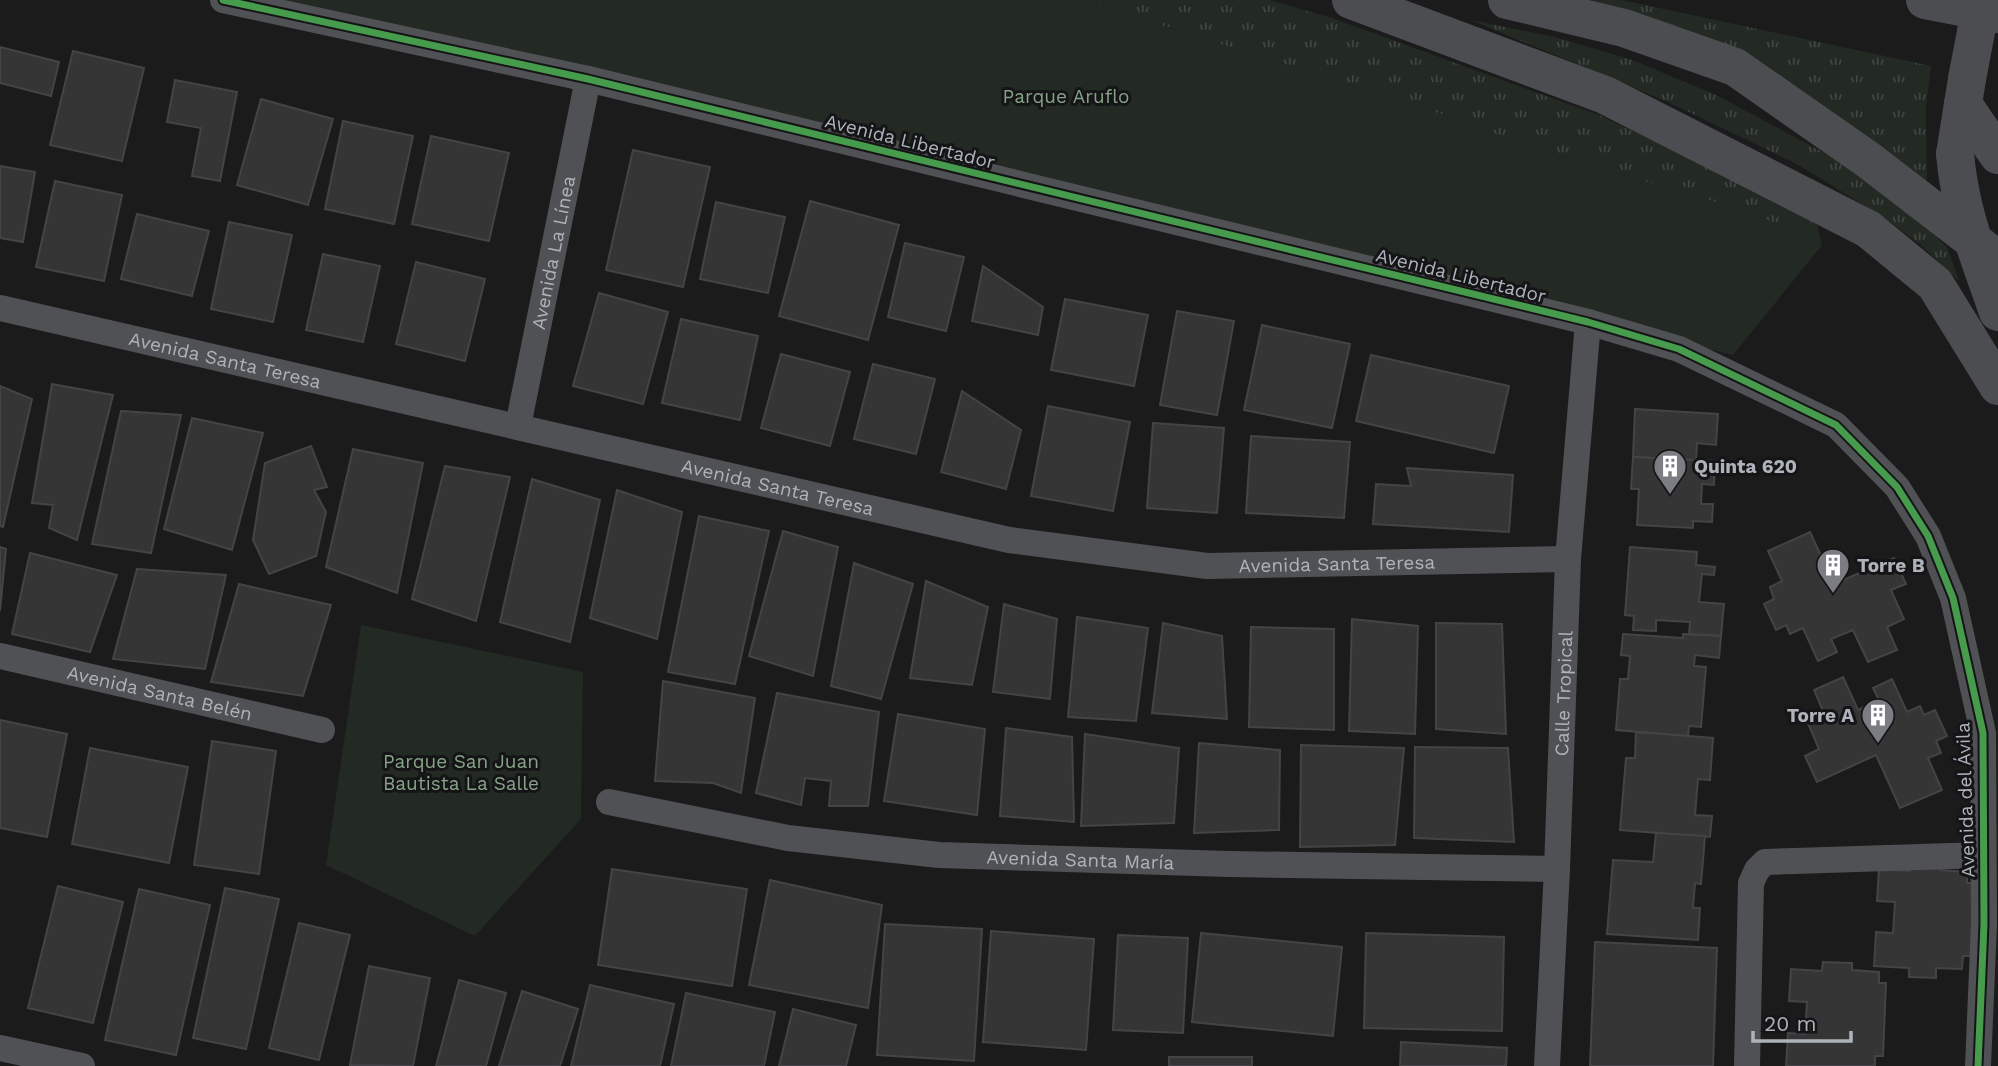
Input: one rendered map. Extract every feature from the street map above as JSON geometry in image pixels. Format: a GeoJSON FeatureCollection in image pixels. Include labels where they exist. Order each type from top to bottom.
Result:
{"type":"FeatureCollection","features":[{"type":"Feature","properties":{"kind":"highway"},"geometry":{"type":"LineString","coordinates":[[1350,0],[1605,95],[1868,229],[1934,284],[1998,386]]}},
{"type":"Feature","properties":{"kind":"highway"},"geometry":{"type":"LineString","coordinates":[[1507,0],[1624,28],[1735,66],[1867,159],[1998,260]]}},
{"type":"Feature","properties":{"kind":"highway"},"geometry":{"type":"LineString","coordinates":[[1925,0],[1998,15]]}},
{"type":"Feature","properties":{"kind":"highway"},"geometry":{"type":"LineString","coordinates":[[1982,0],[1955,154],[1958,190],[1967,225],[1998,312]]}},
{"type":"Feature","properties":{"kind":"highway"},"geometry":{"type":"LineString","coordinates":[[1965,91],[1998,155]]}},
{"type":"Feature","properties":{"kind":"street","name":"Avenida Libertador"},"geometry":{"type":"LineString","coordinates":[[223,0],[588,79],[1588,322]]}},
{"type":"Feature","properties":{"kind":"street","name":"Avenida La Línea"},"geometry":{"type":"LineString","coordinates":[[518,426],[588,79]]}},
{"type":"Feature","properties":{"kind":"street","name":"Avenida Santa Teresa"},"geometry":{"type":"LineString","coordinates":[[0,308],[1009,540],[1207,566],[1568,559]]}},
{"type":"Feature","properties":{"kind":"street","name":"Calle Tropical"},"geometry":{"type":"LineString","coordinates":[[1547,1066],[1568,559],[1588,322]]}},
{"type":"Feature","properties":{"kind":"street","name":"Avenida del Ávila"},"geometry":{"type":"LineString","coordinates":[[1588,322],[1679,349],[1836,425],[1897,487],[1928,536],[1953,598],[1983,733],[1984,924],[1978,1066]]}},
{"type":"Feature","properties":{"kind":"street","name":"Avenida Santa Belén"},"geometry":{"type":"LineString","coordinates":[[0,656],[322,730]]}},
{"type":"Feature","properties":{"kind":"street","name":"Avenida Santa María"},"geometry":{"type":"LineString","coordinates":[[608,802],[788,838],[939,855],[1228,864],[1557,869]]}},
{"type":"Feature","properties":{"kind":"street"},"geometry":{"type":"LineString","coordinates":[[1747,1066],[1751,883],[1757,870],[1765,862],[1983,855]]}},
{"type":"Feature","properties":{"kind":"street"},"geometry":{"type":"LineString","coordinates":[[0,1048],[82,1066]]}},
{"type":"Feature","properties":{"kind":"green space","name":"Parque Aruflo"},"geometry":{"type":"Polygon","coordinates":[[[267,0],[1082,0],[1456,119],[1532,148],[1752,213],[1822,245],[1733,355],[267,0]]]}},
{"type":"Feature","properties":{"kind":"green space"},"geometry":{"type":"Polygon","coordinates":[[[1082,0],[1269,0],[1332,18],[1601,116],[1815,218],[1822,245],[1752,213],[1532,148],[1456,119],[1082,0]]]}},
{"type":"Feature","properties":{"kind":"green space"},"geometry":{"type":"Polygon","coordinates":[[[1589,0],[1622,0],[1931,66],[1926,106],[1927,185],[1810,96],[1744,56],[1589,0]]]}},
{"type":"Feature","properties":{"kind":"green space"},"geometry":{"type":"Polygon","coordinates":[[[1471,20],[1555,37],[1632,60],[1716,95],[1845,164],[1926,225],[1948,249],[1959,281],[1920,244],[1883,217],[1799,165],[1668,102],[1471,20]]]}},
{"type":"Feature","properties":{"kind":"green space","name":"Parque San Juan Bautista La Salle"},"geometry":{"type":"Polygon","coordinates":[[[361,625],[583,672],[581,819],[475,936],[326,865],[361,625]]]}},
{"type":"Feature","properties":{"kind":"building"},"geometry":{"type":"Polygon","coordinates":[[[0,47],[59,62],[51,96],[0,83],[0,47]]]}},
{"type":"Feature","properties":{"kind":"building"},"geometry":{"type":"Polygon","coordinates":[[[73,51],[144,68],[122,161],[50,145],[73,51]]]}},
{"type":"Feature","properties":{"kind":"building"},"geometry":{"type":"Polygon","coordinates":[[[175,80],[237,92],[220,181],[192,176],[201,128],[167,122],[175,80]]]}},
{"type":"Feature","properties":{"kind":"building"},"geometry":{"type":"Polygon","coordinates":[[[261,99],[333,119],[308,205],[237,185],[261,99]]]}},
{"type":"Feature","properties":{"kind":"building"},"geometry":{"type":"Polygon","coordinates":[[[343,121],[413,136],[394,224],[325,209],[343,121]]]}},
{"type":"Feature","properties":{"kind":"building"},"geometry":{"type":"Polygon","coordinates":[[[431,136],[509,153],[489,241],[412,224],[431,136]]]}},
{"type":"Feature","properties":{"kind":"building"},"geometry":{"type":"Polygon","coordinates":[[[633,150],[710,167],[683,287],[606,270],[633,150]]]}},
{"type":"Feature","properties":{"kind":"building"},"geometry":{"type":"Polygon","coordinates":[[[0,166],[35,172],[23,242],[0,238],[0,166]]]}},
{"type":"Feature","properties":{"kind":"building"},"geometry":{"type":"Polygon","coordinates":[[[55,181],[122,195],[104,281],[36,267],[55,181]]]}},
{"type":"Feature","properties":{"kind":"building"},"geometry":{"type":"Polygon","coordinates":[[[810,201],[899,225],[868,340],[779,316],[810,201]]]}},
{"type":"Feature","properties":{"kind":"building"},"geometry":{"type":"Polygon","coordinates":[[[716,202],[785,217],[768,293],[700,279],[716,202]]]}},
{"type":"Feature","properties":{"kind":"building"},"geometry":{"type":"Polygon","coordinates":[[[137,214],[209,231],[192,296],[121,279],[137,214]]]}},
{"type":"Feature","properties":{"kind":"building"},"geometry":{"type":"Polygon","coordinates":[[[229,222],[292,235],[273,322],[211,309],[229,222]]]}},
{"type":"Feature","properties":{"kind":"building"},"geometry":{"type":"Polygon","coordinates":[[[905,243],[964,257],[946,331],[888,317],[905,243]]]}},
{"type":"Feature","properties":{"kind":"building"},"geometry":{"type":"Polygon","coordinates":[[[323,254],[380,266],[363,342],[306,330],[323,254]]]}},
{"type":"Feature","properties":{"kind":"building"},"geometry":{"type":"Polygon","coordinates":[[[416,262],[485,279],[465,361],[396,344],[416,262]]]}},
{"type":"Feature","properties":{"kind":"building"},"geometry":{"type":"Polygon","coordinates":[[[983,266],[1043,307],[1038,335],[972,321],[983,266]]]}},
{"type":"Feature","properties":{"kind":"building"},"geometry":{"type":"Polygon","coordinates":[[[599,293],[668,312],[643,404],[573,386],[599,293]]]}},
{"type":"Feature","properties":{"kind":"building"},"geometry":{"type":"Polygon","coordinates":[[[1065,299],[1148,315],[1134,386],[1051,370],[1065,299]]]}},
{"type":"Feature","properties":{"kind":"building"},"geometry":{"type":"Polygon","coordinates":[[[1177,311],[1234,321],[1217,415],[1160,405],[1177,311]]]}},
{"type":"Feature","properties":{"kind":"building"},"geometry":{"type":"Polygon","coordinates":[[[681,319],[758,336],[740,420],[662,403],[681,319]]]}},
{"type":"Feature","properties":{"kind":"building"},"geometry":{"type":"Polygon","coordinates":[[[1262,325],[1350,344],[1332,428],[1244,410],[1262,325]]]}},
{"type":"Feature","properties":{"kind":"building"},"geometry":{"type":"Polygon","coordinates":[[[781,354],[850,372],[830,446],[761,428],[781,354]]]}},
{"type":"Feature","properties":{"kind":"building"},"geometry":{"type":"Polygon","coordinates":[[[1371,355],[1509,386],[1494,453],[1356,421],[1371,355]]]}},
{"type":"Feature","properties":{"kind":"building"},"geometry":{"type":"Polygon","coordinates":[[[873,364],[935,379],[916,454],[854,439],[873,364]]]}},
{"type":"Feature","properties":{"kind":"building"},"geometry":{"type":"Polygon","coordinates":[[[52,384],[113,395],[77,540],[49,528],[53,505],[32,503],[52,384]]]}},
{"type":"Feature","properties":{"kind":"building"},"geometry":{"type":"Polygon","coordinates":[[[0,386],[32,399],[3,527],[0,526],[0,386]]]}},
{"type":"Feature","properties":{"kind":"building"},"geometry":{"type":"Polygon","coordinates":[[[962,391],[1021,430],[1006,489],[941,472],[962,391]]]}},
{"type":"Feature","properties":{"kind":"building"},"geometry":{"type":"Polygon","coordinates":[[[1048,406],[1130,422],[1113,511],[1031,496],[1048,406]]]}},
{"type":"Feature","properties":{"kind":"building"},"geometry":{"type":"Polygon","coordinates":[[[1635,409],[1718,414],[1716,445],[1697,443],[1696,460],[1633,457],[1635,409]]]}},
{"type":"Feature","properties":{"kind":"building"},"geometry":{"type":"Polygon","coordinates":[[[121,411],[181,415],[151,553],[92,544],[121,411]]]}},
{"type":"Feature","properties":{"kind":"building"},"geometry":{"type":"Polygon","coordinates":[[[192,418],[263,433],[232,550],[164,529],[192,418]]]}},
{"type":"Feature","properties":{"kind":"building"},"geometry":{"type":"Polygon","coordinates":[[[1153,423],[1224,428],[1217,513],[1147,508],[1153,423]]]}},
{"type":"Feature","properties":{"kind":"building"},"geometry":{"type":"Polygon","coordinates":[[[1251,436],[1350,442],[1344,518],[1246,513],[1251,436]]]}},
{"type":"Feature","properties":{"kind":"building"},"geometry":{"type":"Polygon","coordinates":[[[311,446],[327,487],[314,490],[326,512],[316,556],[269,574],[253,540],[265,463],[311,446]]]}},
{"type":"Feature","properties":{"kind":"building"},"geometry":{"type":"Polygon","coordinates":[[[353,449],[423,463],[397,593],[326,567],[353,449]]]}},
{"type":"Feature","properties":{"kind":"building","name":"Quinta 620"},"geometry":{"type":"Polygon","coordinates":[[[1633,457],[1715,461],[1714,485],[1702,484],[1701,504],[1713,504],[1712,522],[1693,521],[1693,528],[1637,525],[1639,489],[1631,489],[1633,457]]]}},
{"type":"Feature","properties":{"kind":"building"},"geometry":{"type":"Polygon","coordinates":[[[445,466],[510,477],[476,621],[412,599],[445,466]]]}},
{"type":"Feature","properties":{"kind":"building"},"geometry":{"type":"Polygon","coordinates":[[[1407,468],[1513,475],[1509,532],[1373,524],[1376,484],[1411,486],[1407,468]]]}},
{"type":"Feature","properties":{"kind":"building"},"geometry":{"type":"Polygon","coordinates":[[[532,479],[600,500],[570,642],[500,622],[532,479]]]}},
{"type":"Feature","properties":{"kind":"building"},"geometry":{"type":"Polygon","coordinates":[[[617,490],[682,512],[657,639],[590,618],[617,490]]]}},
{"type":"Feature","properties":{"kind":"building"},"geometry":{"type":"Polygon","coordinates":[[[699,516],[769,531],[735,684],[668,672],[699,516]]]}},
{"type":"Feature","properties":{"kind":"building"},"geometry":{"type":"Polygon","coordinates":[[[783,531],[838,547],[813,676],[749,656],[783,531]]]}},
{"type":"Feature","properties":{"kind":"building","name":"Torre B"},"geometry":{"type":"Polygon","coordinates":[[[1810,532],[1834,584],[1894,558],[1906,584],[1891,590],[1904,619],[1887,627],[1897,650],[1868,662],[1853,630],[1831,639],[1837,652],[1818,661],[1803,628],[1790,634],[1786,625],[1776,630],[1764,604],[1774,599],[1770,587],[1782,581],[1768,551],[1810,532]]]}},
{"type":"Feature","properties":{"kind":"building"},"geometry":{"type":"Polygon","coordinates":[[[0,547],[6,549],[0,611],[0,547]]]}},
{"type":"Feature","properties":{"kind":"building"},"geometry":{"type":"Polygon","coordinates":[[[1630,547],[1697,552],[1696,565],[1715,567],[1714,575],[1702,574],[1699,602],[1724,604],[1721,636],[1689,634],[1690,622],[1656,620],[1656,631],[1633,630],[1634,616],[1625,615],[1630,547]]]}},
{"type":"Feature","properties":{"kind":"building"},"geometry":{"type":"Polygon","coordinates":[[[30,553],[117,575],[90,652],[12,634],[30,553]]]}},
{"type":"Feature","properties":{"kind":"building"},"geometry":{"type":"Polygon","coordinates":[[[854,563],[913,584],[881,699],[831,686],[854,563]]]}},
{"type":"Feature","properties":{"kind":"building"},"geometry":{"type":"Polygon","coordinates":[[[137,569],[226,575],[205,669],[113,659],[137,569]]]}},
{"type":"Feature","properties":{"kind":"building"},"geometry":{"type":"Polygon","coordinates":[[[926,581],[988,607],[972,685],[910,678],[926,581]]]}},
{"type":"Feature","properties":{"kind":"building"},"geometry":{"type":"Polygon","coordinates":[[[239,584],[331,605],[303,696],[211,682],[239,584]]]}},
{"type":"Feature","properties":{"kind":"building"},"geometry":{"type":"Polygon","coordinates":[[[1004,604],[1057,619],[1050,699],[993,692],[1004,604]]]}},
{"type":"Feature","properties":{"kind":"building"},"geometry":{"type":"Polygon","coordinates":[[[1077,617],[1148,628],[1136,721],[1068,717],[1077,617]]]}},
{"type":"Feature","properties":{"kind":"building"},"geometry":{"type":"Polygon","coordinates":[[[1352,619],[1418,626],[1415,734],[1349,731],[1352,619]]]}},
{"type":"Feature","properties":{"kind":"building"},"geometry":{"type":"Polygon","coordinates":[[[1163,623],[1222,636],[1227,719],[1152,713],[1163,623]]]}},
{"type":"Feature","properties":{"kind":"building"},"geometry":{"type":"Polygon","coordinates":[[[1436,623],[1502,624],[1506,734],[1436,729],[1436,623]]]}},
{"type":"Feature","properties":{"kind":"building"},"geometry":{"type":"Polygon","coordinates":[[[1251,627],[1334,629],[1334,730],[1249,727],[1251,627]]]}},
{"type":"Feature","properties":{"kind":"building"},"geometry":{"type":"Polygon","coordinates":[[[1623,634],[1683,638],[1683,634],[1721,636],[1719,658],[1695,655],[1694,666],[1706,667],[1701,727],[1689,726],[1688,736],[1616,730],[1620,679],[1628,679],[1630,656],[1621,655],[1623,634]]]}},
{"type":"Feature","properties":{"kind":"building","name":"Torre A"},"geometry":{"type":"Polygon","coordinates":[[[1843,677],[1858,710],[1879,700],[1873,688],[1892,679],[1907,712],[1920,706],[1924,715],[1935,710],[1947,736],[1936,741],[1941,753],[1928,758],[1942,790],[1900,808],[1876,755],[1817,782],[1805,756],[1819,749],[1807,721],[1824,713],[1814,690],[1843,677]]]}},
{"type":"Feature","properties":{"kind":"building"},"geometry":{"type":"Polygon","coordinates":[[[663,681],[755,698],[741,793],[713,783],[655,781],[663,681]]]}},
{"type":"Feature","properties":{"kind":"building"},"geometry":{"type":"Polygon","coordinates":[[[777,693],[879,712],[868,806],[829,806],[831,781],[805,778],[801,805],[756,793],[777,693]]]}},
{"type":"Feature","properties":{"kind":"building"},"geometry":{"type":"Polygon","coordinates":[[[898,714],[985,729],[977,815],[884,801],[898,714]]]}},
{"type":"Feature","properties":{"kind":"building"},"geometry":{"type":"Polygon","coordinates":[[[0,720],[67,734],[47,837],[0,828],[0,720]]]}},
{"type":"Feature","properties":{"kind":"building"},"geometry":{"type":"Polygon","coordinates":[[[1006,728],[1072,737],[1074,822],[1000,816],[1006,728]]]}},
{"type":"Feature","properties":{"kind":"building"},"geometry":{"type":"Polygon","coordinates":[[[1636,732],[1713,738],[1710,780],[1698,779],[1695,815],[1712,816],[1710,837],[1620,830],[1626,758],[1635,758],[1636,732]]]}},
{"type":"Feature","properties":{"kind":"building"},"geometry":{"type":"Polygon","coordinates":[[[1085,734],[1179,748],[1174,823],[1081,826],[1085,734]]]}},
{"type":"Feature","properties":{"kind":"building"},"geometry":{"type":"Polygon","coordinates":[[[212,741],[276,751],[259,874],[194,865],[212,741]]]}},
{"type":"Feature","properties":{"kind":"building"},"geometry":{"type":"Polygon","coordinates":[[[1199,743],[1280,750],[1279,830],[1194,833],[1199,743]]]}},
{"type":"Feature","properties":{"kind":"building"},"geometry":{"type":"Polygon","coordinates":[[[1301,745],[1404,748],[1395,845],[1300,847],[1301,745]]]}},
{"type":"Feature","properties":{"kind":"building"},"geometry":{"type":"Polygon","coordinates":[[[1415,747],[1508,748],[1514,842],[1414,838],[1415,747]]]}},
{"type":"Feature","properties":{"kind":"building"},"geometry":{"type":"Polygon","coordinates":[[[90,748],[188,767],[169,863],[72,844],[90,748]]]}},
{"type":"Feature","properties":{"kind":"building"},"geometry":{"type":"Polygon","coordinates":[[[1656,833],[1705,836],[1701,884],[1695,883],[1693,908],[1700,908],[1698,940],[1607,934],[1613,860],[1653,862],[1656,833]]]}},
{"type":"Feature","properties":{"kind":"building"},"geometry":{"type":"Polygon","coordinates":[[[1911,861],[1940,863],[1940,870],[1967,872],[1967,883],[1974,883],[1971,956],[1963,956],[1962,969],[1936,968],[1936,978],[1909,977],[1909,968],[1874,966],[1876,932],[1893,933],[1895,902],[1877,901],[1879,869],[1910,871],[1911,861]]]}},
{"type":"Feature","properties":{"kind":"building"},"geometry":{"type":"Polygon","coordinates":[[[612,869],[747,889],[732,986],[598,965],[612,869]]]}},
{"type":"Feature","properties":{"kind":"building"},"geometry":{"type":"Polygon","coordinates":[[[770,880],[882,905],[868,1008],[749,985],[770,880]]]}},
{"type":"Feature","properties":{"kind":"building"},"geometry":{"type":"Polygon","coordinates":[[[58,886],[123,902],[93,1023],[28,1008],[58,886]]]}},
{"type":"Feature","properties":{"kind":"building"},"geometry":{"type":"Polygon","coordinates":[[[225,888],[279,899],[246,1049],[193,1038],[225,888]]]}},
{"type":"Feature","properties":{"kind":"building"},"geometry":{"type":"Polygon","coordinates":[[[139,889],[210,905],[176,1055],[105,1040],[139,889]]]}},
{"type":"Feature","properties":{"kind":"building"},"geometry":{"type":"Polygon","coordinates":[[[299,923],[350,935],[319,1060],[269,1048],[299,923]]]}},
{"type":"Feature","properties":{"kind":"building"},"geometry":{"type":"Polygon","coordinates":[[[885,924],[982,929],[974,1061],[877,1055],[885,924]]]}},
{"type":"Feature","properties":{"kind":"building"},"geometry":{"type":"Polygon","coordinates":[[[991,931],[1094,939],[1086,1050],[983,1042],[991,931]]]}},
{"type":"Feature","properties":{"kind":"building"},"geometry":{"type":"Polygon","coordinates":[[[1201,933],[1342,947],[1333,1036],[1192,1022],[1201,933]]]}},
{"type":"Feature","properties":{"kind":"building"},"geometry":{"type":"Polygon","coordinates":[[[1366,933],[1504,937],[1502,1031],[1364,1028],[1366,933]]]}},
{"type":"Feature","properties":{"kind":"building"},"geometry":{"type":"Polygon","coordinates":[[[1118,935],[1188,938],[1183,1033],[1113,1030],[1118,935]]]}},
{"type":"Feature","properties":{"kind":"building"},"geometry":{"type":"Polygon","coordinates":[[[1595,942],[1717,948],[1713,1066],[1590,1066],[1595,942]]]}},
{"type":"Feature","properties":{"kind":"building"},"geometry":{"type":"Polygon","coordinates":[[[1823,962],[1852,963],[1852,970],[1879,972],[1879,983],[1886,983],[1883,1056],[1875,1056],[1875,1066],[1786,1066],[1788,1033],[1805,1034],[1807,1002],[1789,1001],[1791,969],[1822,971],[1823,962]]]}},
{"type":"Feature","properties":{"kind":"building"},"geometry":{"type":"Polygon","coordinates":[[[369,966],[430,978],[413,1066],[350,1065],[369,966]]]}},
{"type":"Feature","properties":{"kind":"building"},"geometry":{"type":"Polygon","coordinates":[[[459,980],[506,993],[486,1066],[436,1066],[459,980]]]}},
{"type":"Feature","properties":{"kind":"building"},"geometry":{"type":"Polygon","coordinates":[[[590,985],[674,1004],[660,1066],[571,1066],[590,985]]]}},
{"type":"Feature","properties":{"kind":"building"},"geometry":{"type":"Polygon","coordinates":[[[522,991],[578,1009],[560,1066],[499,1066],[522,991]]]}},
{"type":"Feature","properties":{"kind":"building"},"geometry":{"type":"Polygon","coordinates":[[[686,993],[775,1012],[764,1066],[671,1066],[686,993]]]}},
{"type":"Feature","properties":{"kind":"building"},"geometry":{"type":"Polygon","coordinates":[[[793,1009],[856,1025],[846,1066],[779,1066],[793,1009]]]}},
{"type":"Feature","properties":{"kind":"building"},"geometry":{"type":"Polygon","coordinates":[[[1401,1042],[1507,1048],[1506,1066],[1400,1066],[1401,1042]]]}},
{"type":"Feature","properties":{"kind":"building"},"geometry":{"type":"Polygon","coordinates":[[[1169,1057],[1252,1057],[1252,1066],[1169,1066],[1169,1057]]]}},
{"type":"Feature","properties":{"kind":"cycle path"},"geometry":{"type":"LineString","coordinates":[[223,0],[588,79],[1588,322],[1679,349],[1836,425],[1897,487],[1928,536],[1953,598],[1983,733],[1984,924],[1978,1066]]}},
{"type":"Feature","properties":{"kind":"place","name":"Quinta 620"},"geometry":{"type":"Point","coordinates":[1670,496]}},
{"type":"Feature","properties":{"kind":"place","name":"Torre B"},"geometry":{"type":"Point","coordinates":[1833,595]}},
{"type":"Feature","properties":{"kind":"place","name":"Torre A"},"geometry":{"type":"Point","coordinates":[1878,745]}}]}
